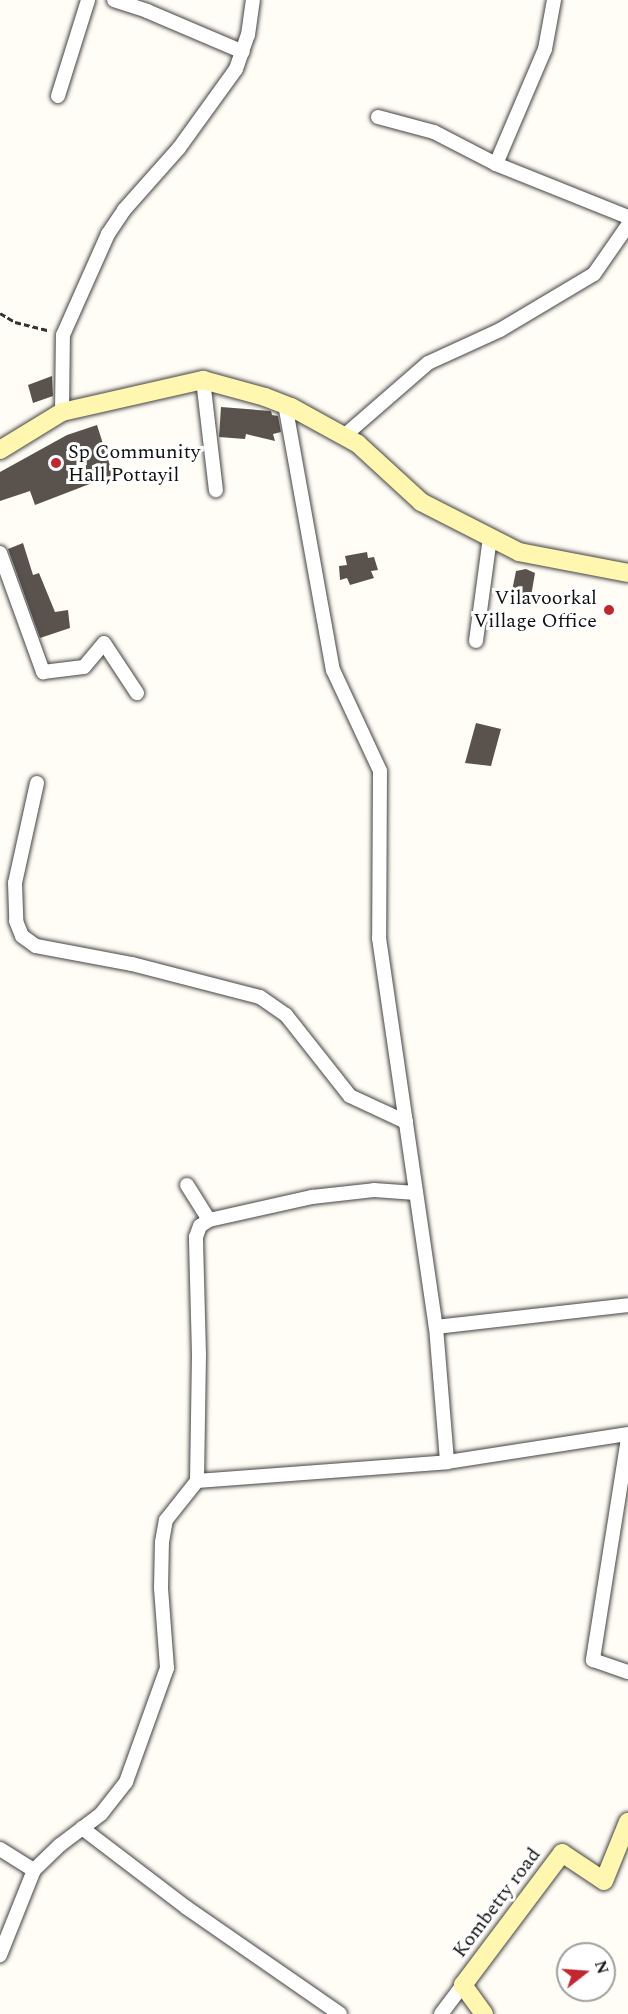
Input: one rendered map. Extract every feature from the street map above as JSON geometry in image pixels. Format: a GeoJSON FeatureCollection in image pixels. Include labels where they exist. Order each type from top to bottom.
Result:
{"type":"FeatureCollection","features":[{"type":"Feature","properties":{"kind":"street"},"geometry":{"type":"LineString","coordinates":[[58,96],[88,0]]}},
{"type":"Feature","properties":{"kind":"street"},"geometry":{"type":"LineString","coordinates":[[114,0],[147,11],[243,52]]}},
{"type":"Feature","properties":{"kind":"street"},"geometry":{"type":"LineString","coordinates":[[62,412],[63,335],[108,234],[124,210],[203,117],[237,69],[248,35],[253,0]]}},
{"type":"Feature","properties":{"kind":"street"},"geometry":{"type":"LineString","coordinates":[[496,164],[545,49],[554,0]]}},
{"type":"Feature","properties":{"kind":"street"},"geometry":{"type":"LineString","coordinates":[[378,117],[434,132],[496,164],[628,217]]}},
{"type":"Feature","properties":{"kind":"street"},"geometry":{"type":"LineString","coordinates":[[344,436],[428,363],[500,330],[594,274],[628,225]]}},
{"type":"Feature","properties":{"kind":"street"},"geometry":{"type":"LineString","coordinates":[[203,380],[216,490]]}},
{"type":"Feature","properties":{"kind":"street"},"geometry":{"type":"LineString","coordinates":[[0,450],[62,412],[203,380],[285,404],[344,436],[358,444],[421,502],[519,552],[628,573]]}},
{"type":"Feature","properties":{"kind":"street"},"geometry":{"type":"LineString","coordinates":[[285,404],[333,670],[380,771],[379,938],[436,1327],[447,1462]]}},
{"type":"Feature","properties":{"kind":"street"},"geometry":{"type":"LineString","coordinates":[[476,641],[490,537]]}},
{"type":"Feature","properties":{"kind":"street"},"geometry":{"type":"LineString","coordinates":[[0,553],[43,672],[84,667],[104,644],[137,693]]}},
{"type":"Feature","properties":{"kind":"street"},"geometry":{"type":"LineString","coordinates":[[37,783],[15,883],[16,921],[22,936],[36,945],[132,964],[260,997],[286,1015],[350,1096],[406,1122]]}},
{"type":"Feature","properties":{"kind":"street"},"geometry":{"type":"LineString","coordinates":[[187,1185],[209,1220]]}},
{"type":"Feature","properties":{"kind":"street"},"geometry":{"type":"LineString","coordinates":[[0,1955],[34,1870],[60,1845],[101,1814],[126,1782],[167,1668],[161,1588],[162,1542],[166,1520],[197,1481],[199,1355],[196,1237],[200,1226],[209,1220],[312,1197],[374,1190],[416,1193]]}},
{"type":"Feature","properties":{"kind":"street"},"geometry":{"type":"LineString","coordinates":[[436,1327],[628,1305]]}},
{"type":"Feature","properties":{"kind":"street"},"geometry":{"type":"LineString","coordinates":[[197,1481],[447,1462],[628,1436],[593,1660],[628,1672]]}},
{"type":"Feature","properties":{"kind":"street","name":"Kombetty road"},"geometry":{"type":"LineString","coordinates":[[484,2014],[464,1985],[562,1853],[604,1881],[628,1822]]}},
{"type":"Feature","properties":{"kind":"street"},"geometry":{"type":"LineString","coordinates":[[82,1828],[187,1908],[340,2014]]}},
{"type":"Feature","properties":{"kind":"street"},"geometry":{"type":"LineString","coordinates":[[0,1849],[34,1870]]}},
{"type":"Feature","properties":{"kind":"street"},"geometry":{"type":"LineString","coordinates":[[441,2014],[464,1985]]}},
{"type":"Feature","properties":{"kind":"path"},"geometry":{"type":"LineString","coordinates":[[0,313],[15,322],[63,335]]}},
{"type":"Feature","properties":{"kind":"building"},"geometry":{"type":"Polygon","coordinates":[[[52,376],[53,396],[33,403],[28,385],[52,376]]]}},
{"type":"Feature","properties":{"kind":"building"},"geometry":{"type":"Polygon","coordinates":[[[221,407],[271,411],[272,415],[278,416],[281,432],[273,434],[275,441],[246,434],[245,439],[219,437],[221,407]]]}},
{"type":"Feature","properties":{"kind":"building"},"geometry":{"type":"Polygon","coordinates":[[[97,425],[113,475],[35,505],[30,491],[0,501],[0,472],[67,435],[97,425]]]}},
{"type":"Feature","properties":{"kind":"building"},"geometry":{"type":"Polygon","coordinates":[[[23,543],[33,575],[39,573],[55,612],[68,610],[70,628],[40,638],[8,549],[23,543]]]}},
{"type":"Feature","properties":{"kind":"building"},"geometry":{"type":"Polygon","coordinates":[[[367,552],[368,558],[374,557],[378,570],[371,571],[374,578],[350,585],[347,578],[340,580],[339,566],[347,565],[345,556],[367,552]]]}},
{"type":"Feature","properties":{"kind":"building"},"geometry":{"type":"Polygon","coordinates":[[[526,569],[535,573],[530,602],[510,601],[516,571],[526,569]]]}},
{"type":"Feature","properties":{"kind":"building"},"geometry":{"type":"Polygon","coordinates":[[[476,723],[501,729],[491,766],[465,763],[476,723]]]}},
{"type":"Feature","properties":{"kind":"place","name":"Sp Community Hall,Pottayil"},"geometry":{"type":"Point","coordinates":[56,463]}},
{"type":"Feature","properties":{"kind":"place","name":"Vilavoorkal Village Office"},"geometry":{"type":"Point","coordinates":[609,610]}}]}
